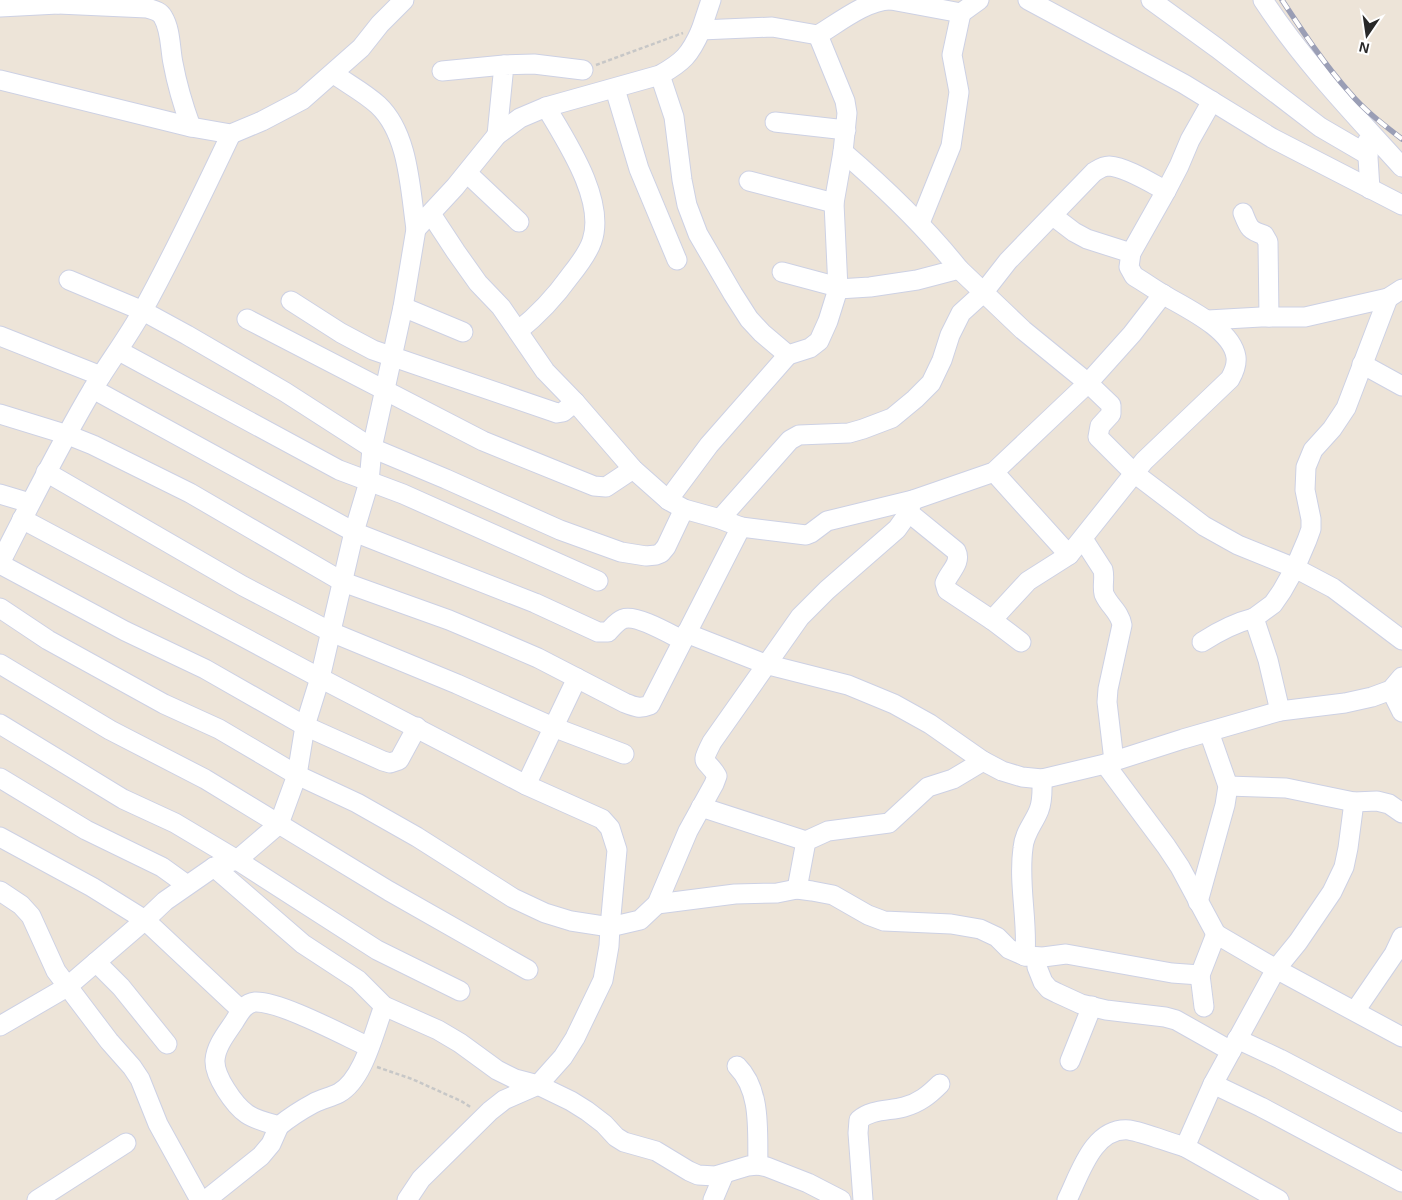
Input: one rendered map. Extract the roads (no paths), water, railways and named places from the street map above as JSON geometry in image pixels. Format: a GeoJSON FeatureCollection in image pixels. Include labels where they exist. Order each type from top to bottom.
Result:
{"type":"FeatureCollection","features":[{"type":"Feature","properties":{"kind":"street"},"geometry":{"type":"LineString","coordinates":[[0,80],[231,134],[262,121],[302,100],[334,74],[361,48],[380,24],[404,0]]}},
{"type":"Feature","properties":{"kind":"street"},"geometry":{"type":"LineString","coordinates":[[416,228],[467,173],[497,135],[520,118],[546,107],[616,89],[660,75],[677,66],[689,54],[700,33],[711,0]]}},
{"type":"Feature","properties":{"kind":"street"},"geometry":{"type":"LineString","coordinates":[[700,33],[772,27],[818,35],[870,4],[881,0],[891,0],[961,13]]}},
{"type":"Feature","properties":{"kind":"street"},"geometry":{"type":"LineString","coordinates":[[920,223],[951,146],[959,92],[952,55],[961,13],[979,0]]}},
{"type":"Feature","properties":{"kind":"street"},"geometry":{"type":"LineString","coordinates":[[1028,0],[1175,79],[1272,138],[1402,205]]}},
{"type":"Feature","properties":{"kind":"street"},"geometry":{"type":"LineString","coordinates":[[1151,0],[1320,127],[1368,155]]}},
{"type":"Feature","properties":{"kind":"street"},"geometry":{"type":"LineString","coordinates":[[1262,0],[1288,37],[1402,167]]}},
{"type":"Feature","properties":{"kind":"street"},"geometry":{"type":"LineString","coordinates":[[0,7],[58,2],[147,8],[160,13],[168,30],[172,62],[180,95],[191,126]]}},
{"type":"Feature","properties":{"kind":"street"},"geometry":{"type":"LineString","coordinates":[[668,500],[709,445],[788,355],[810,348],[819,341],[828,321],[838,288],[834,203],[843,152],[847,113],[845,102],[818,35]]}},
{"type":"Feature","properties":{"kind":"street"},"geometry":{"type":"LineString","coordinates":[[442,71],[534,64],[583,70]]}},
{"type":"Feature","properties":{"kind":"street"},"geometry":{"type":"LineString","coordinates":[[497,135],[504,65]]}},
{"type":"Feature","properties":{"kind":"street"},"geometry":{"type":"LineString","coordinates":[[0,1026],[67,987],[187,885],[214,867],[237,860],[279,824],[297,775],[305,726],[320,678],[354,532],[369,482],[372,448],[404,308],[416,228],[404,155],[398,135],[390,120],[378,105],[334,74]]}},
{"type":"Feature","properties":{"kind":"street"},"geometry":{"type":"LineString","coordinates":[[660,75],[674,116],[687,205],[698,234],[748,319],[762,334],[788,355]]}},
{"type":"Feature","properties":{"kind":"street"},"geometry":{"type":"LineString","coordinates":[[616,89],[639,169],[676,260]]}},
{"type":"Feature","properties":{"kind":"street"},"geometry":{"type":"LineString","coordinates":[[992,620],[1028,581],[1070,555],[1144,461],[1230,379],[1235,369],[1236,356],[1223,334],[1208,320],[1134,276],[1129,267],[1131,253],[1166,191],[1190,140],[1212,101]]}},
{"type":"Feature","properties":{"kind":"street"},"geometry":{"type":"LineString","coordinates":[[518,331],[560,290],[586,252],[592,240],[594,230],[594,212],[584,177],[546,107]]}},
{"type":"Feature","properties":{"kind":"street"},"geometry":{"type":"LineString","coordinates":[[774,122],[846,130]]}},
{"type":"Feature","properties":{"kind":"street"},"geometry":{"type":"LineString","coordinates":[[1366,128],[1370,189]]}},
{"type":"Feature","properties":{"kind":"street"},"geometry":{"type":"LineString","coordinates":[[231,134],[190,222],[142,311],[97,382],[46,472],[0,564],[125,631],[205,669],[305,726],[383,761],[390,763],[400,760],[417,727]]}},
{"type":"Feature","properties":{"kind":"street"},"geometry":{"type":"LineString","coordinates":[[843,152],[887,190],[920,223],[959,269],[983,293],[1050,354],[1088,383],[1111,405],[1111,414],[1100,426],[1098,437],[1134,473],[1204,526],[1238,544],[1295,568],[1333,588],[1402,640]]}},
{"type":"Feature","properties":{"kind":"street"},"geometry":{"type":"LineString","coordinates":[[720,519],[790,440],[799,435],[849,433],[863,429],[892,418],[915,399],[931,383],[961,313],[983,293],[1008,261],[1094,172],[1109,166],[1122,169],[1166,191]]}},
{"type":"Feature","properties":{"kind":"street"},"geometry":{"type":"LineString","coordinates":[[467,173],[519,222]]}},
{"type":"Feature","properties":{"kind":"street"},"geometry":{"type":"LineString","coordinates":[[749,180],[834,203]]}},
{"type":"Feature","properties":{"kind":"street"},"geometry":{"type":"LineString","coordinates":[[1243,213],[1248,227],[1266,236],[1268,242],[1269,317]]}},
{"type":"Feature","properties":{"kind":"street"},"geometry":{"type":"LineString","coordinates":[[431,214],[478,282],[501,307],[545,371],[575,402],[633,469],[668,500],[684,509],[740,527],[806,535],[828,521],[911,506],[994,472],[1088,383],[1132,334],[1163,294]]}},
{"type":"Feature","properties":{"kind":"street"},"geometry":{"type":"LineString","coordinates":[[1053,216],[1087,239],[1131,253]]}},
{"type":"Feature","properties":{"kind":"street"},"geometry":{"type":"LineString","coordinates":[[782,272],[838,288],[870,287],[917,280],[959,269]]}},
{"type":"Feature","properties":{"kind":"street"},"geometry":{"type":"LineString","coordinates":[[69,280],[142,311],[285,392],[372,448],[560,530],[621,552],[646,556],[661,553],[684,509]]}},
{"type":"Feature","properties":{"kind":"street"},"geometry":{"type":"LineString","coordinates":[[1208,320],[1306,317],[1395,294]]}},
{"type":"Feature","properties":{"kind":"street"},"geometry":{"type":"LineString","coordinates":[[1202,642],[1231,625],[1254,618],[1273,604],[1295,568],[1311,529],[1311,519],[1305,490],[1306,467],[1313,450],[1338,421],[1395,294]]}},
{"type":"Feature","properties":{"kind":"street"},"geometry":{"type":"LineString","coordinates":[[291,301],[363,345],[557,413],[561,413],[575,402]]}},
{"type":"Feature","properties":{"kind":"street"},"geometry":{"type":"LineString","coordinates":[[404,308],[463,332]]}},
{"type":"Feature","properties":{"kind":"street"},"geometry":{"type":"LineString","coordinates":[[247,319],[483,441],[594,486],[606,487],[633,469]]}},
{"type":"Feature","properties":{"kind":"street"},"geometry":{"type":"LineString","coordinates":[[0,336],[97,382],[354,532],[535,603],[598,632],[608,632],[620,620],[627,618],[644,622],[766,664],[848,684],[894,704],[930,724],[982,761],[1002,771],[1022,777],[1042,779],[1109,763],[1280,711],[1346,703],[1372,697],[1396,683],[1402,712]]}},
{"type":"Feature","properties":{"kind":"street"},"geometry":{"type":"LineString","coordinates":[[118,351],[339,470],[403,494],[527,547],[598,580]]}},
{"type":"Feature","properties":{"kind":"street"},"geometry":{"type":"LineString","coordinates":[[1362,364],[1402,386]]}},
{"type":"Feature","properties":{"kind":"street"},"geometry":{"type":"LineString","coordinates":[[0,414],[68,435],[129,462],[190,493],[343,582],[449,620],[538,658],[635,707],[643,708],[650,705],[655,697],[740,527]]}},
{"type":"Feature","properties":{"kind":"street"},"geometry":{"type":"LineString","coordinates":[[46,472],[243,586],[331,632],[457,684],[553,727],[624,754]]}},
{"type":"Feature","properties":{"kind":"street"},"geometry":{"type":"LineString","coordinates":[[994,472],[1070,555]]}},
{"type":"Feature","properties":{"kind":"street"},"geometry":{"type":"LineString","coordinates":[[0,494],[26,511],[320,678],[526,785],[602,819],[610,828],[617,850],[609,946],[603,980],[575,1038],[563,1057],[538,1085],[504,1100],[483,1118],[421,1179],[407,1200]]}},
{"type":"Feature","properties":{"kind":"street"},"geometry":{"type":"LineString","coordinates":[[911,506],[958,554],[956,564],[945,582],[948,590],[1021,642]]}},
{"type":"Feature","properties":{"kind":"street"},"geometry":{"type":"LineString","coordinates":[[0,608],[48,640],[164,704],[219,729],[297,775],[365,808],[513,898],[545,913],[571,921],[610,927],[640,920],[657,904],[688,830],[717,779],[716,774],[706,763],[707,752],[766,664],[800,617],[827,590],[897,529],[911,506]]}},
{"type":"Feature","properties":{"kind":"street"},"geometry":{"type":"LineString","coordinates":[[1083,538],[1103,570],[1105,576],[1104,592],[1121,618],[1122,625],[1108,689],[1109,763],[1180,867],[1216,934],[1276,970],[1402,1036]]}},
{"type":"Feature","properties":{"kind":"street"},"geometry":{"type":"LineString","coordinates":[[1254,618],[1268,660],[1280,711]]}},
{"type":"Feature","properties":{"kind":"street"},"geometry":{"type":"LineString","coordinates":[[0,664],[110,730],[205,779],[389,891],[528,970]]}},
{"type":"Feature","properties":{"kind":"street"},"geometry":{"type":"LineString","coordinates":[[526,785],[577,678]]}},
{"type":"Feature","properties":{"kind":"street"},"geometry":{"type":"LineString","coordinates":[[0,724],[123,799],[175,823],[237,860],[377,950],[460,991]]}},
{"type":"Feature","properties":{"kind":"street"},"geometry":{"type":"LineString","coordinates":[[1198,902],[1228,786],[1209,732]]}},
{"type":"Feature","properties":{"kind":"street"},"geometry":{"type":"LineString","coordinates":[[701,807],[806,841],[828,831],[889,824],[928,787],[954,779],[982,761]]}},
{"type":"Feature","properties":{"kind":"street"},"geometry":{"type":"LineString","coordinates":[[0,778],[86,830],[162,867],[187,885]]}},
{"type":"Feature","properties":{"kind":"street"},"geometry":{"type":"LineString","coordinates":[[1042,779],[1041,804],[1025,836],[1022,868],[1031,956],[1048,989],[1081,1004],[1106,1010],[1176,1020],[1234,1045],[1280,1059],[1402,1123]]}},
{"type":"Feature","properties":{"kind":"street"},"geometry":{"type":"LineString","coordinates":[[1228,786],[1286,788],[1354,802],[1383,802],[1402,813]]}},
{"type":"Feature","properties":{"kind":"street"},"geometry":{"type":"LineString","coordinates":[[1184,1147],[1213,1084],[1276,970],[1298,942],[1332,892],[1344,867],[1354,802]]}},
{"type":"Feature","properties":{"kind":"street"},"geometry":{"type":"LineString","coordinates":[[0,837],[92,887],[145,920],[241,1010]]}},
{"type":"Feature","properties":{"kind":"street"},"geometry":{"type":"LineString","coordinates":[[797,889],[806,841]]}},
{"type":"Feature","properties":{"kind":"street"},"geometry":{"type":"LineString","coordinates":[[214,867],[303,944],[358,980],[384,1006],[438,1030],[460,1043],[497,1070],[515,1079],[538,1085],[571,1101],[604,1124],[616,1137],[624,1142],[656,1151],[698,1175],[715,1176],[736,1169],[758,1165],[808,1183],[841,1200]]}},
{"type":"Feature","properties":{"kind":"street"},"geometry":{"type":"LineString","coordinates":[[657,904],[735,894],[777,893],[797,889],[832,895],[868,915],[884,920],[951,924],[980,929],[997,937],[1009,949],[1031,956],[1066,954],[1200,975]]}},
{"type":"Feature","properties":{"kind":"street"},"geometry":{"type":"LineString","coordinates":[[0,891],[21,905],[31,916],[52,964],[67,987],[140,1079],[158,1124],[200,1200]]}},
{"type":"Feature","properties":{"kind":"street"},"geometry":{"type":"LineString","coordinates":[[1204,1007],[1200,975],[1216,934]]}},
{"type":"Feature","properties":{"kind":"street"},"geometry":{"type":"LineString","coordinates":[[1355,1011],[1394,954],[1402,937]]}},
{"type":"Feature","properties":{"kind":"street"},"geometry":{"type":"LineString","coordinates":[[96,962],[121,987],[167,1044]]}},
{"type":"Feature","properties":{"kind":"street"},"geometry":{"type":"LineString","coordinates":[[279,1126],[264,1122],[247,1114],[232,1100],[216,1068],[215,1060],[220,1044],[241,1010],[252,1002],[271,1005],[297,1014],[365,1055]]}},
{"type":"Feature","properties":{"kind":"street"},"geometry":{"type":"LineString","coordinates":[[206,1200],[261,1156],[270,1144],[279,1126],[314,1103],[340,1092],[348,1086],[355,1077],[365,1055],[384,1006]]}},
{"type":"Feature","properties":{"kind":"street"},"geometry":{"type":"LineString","coordinates":[[1070,1061],[1092,1006]]}},
{"type":"Feature","properties":{"kind":"street"},"geometry":{"type":"LineString","coordinates":[[737,1066],[743,1072],[752,1089],[758,1165]]}},
{"type":"Feature","properties":{"kind":"street"},"geometry":{"type":"LineString","coordinates":[[863,1200],[858,1134],[859,1120],[871,1113],[918,1102],[927,1097],[940,1084]]}},
{"type":"Feature","properties":{"kind":"street"},"geometry":{"type":"LineString","coordinates":[[1213,1084],[1261,1107],[1402,1182]]}},
{"type":"Feature","properties":{"kind":"street"},"geometry":{"type":"LineString","coordinates":[[1067,1200],[1090,1152],[1114,1131],[1130,1130],[1184,1147],[1279,1200]]}},
{"type":"Feature","properties":{"kind":"street"},"geometry":{"type":"LineString","coordinates":[[37,1200],[126,1143]]}},
{"type":"Feature","properties":{"kind":"street"},"geometry":{"type":"LineString","coordinates":[[713,1200],[724,1174]]}},
{"type":"Feature","properties":{"kind":"railway"},"geometry":{"type":"LineString","coordinates":[[1282,0],[1314,48],[1340,82],[1368,112],[1402,139]]}}]}
